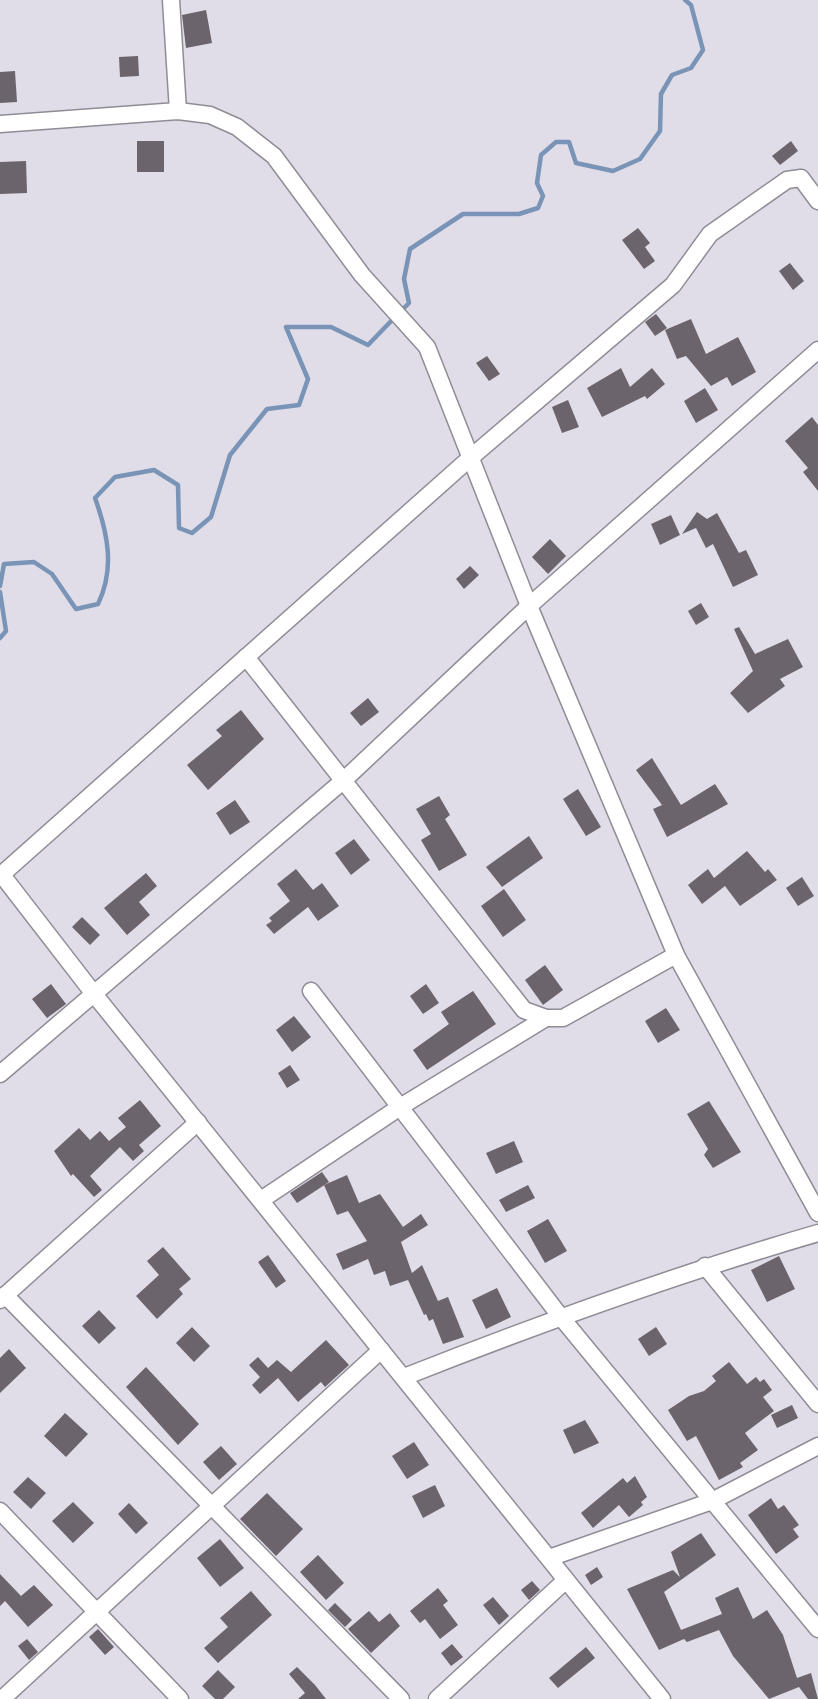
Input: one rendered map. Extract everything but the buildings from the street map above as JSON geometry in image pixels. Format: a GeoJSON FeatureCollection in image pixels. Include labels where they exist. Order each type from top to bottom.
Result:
{"type":"FeatureCollection","features":[{"type":"Feature","properties":{"kind":"street"},"geometry":{"type":"LineString","coordinates":[[171,0],[178,111]]}},
{"type":"Feature","properties":{"kind":"street"},"geometry":{"type":"LineString","coordinates":[[0,124],[178,111],[210,115],[237,127],[274,156],[362,275],[427,347],[529,606],[676,955],[818,1213]]}},
{"type":"Feature","properties":{"kind":"street"},"geometry":{"type":"LineString","coordinates":[[662,1699],[1,876],[469,459],[673,285],[710,234],[787,180],[801,178],[818,201]]}},
{"type":"Feature","properties":{"kind":"street"},"geometry":{"type":"LineString","coordinates":[[0,1074],[344,780],[529,606],[818,350]]}},
{"type":"Feature","properties":{"kind":"street"},"geometry":{"type":"LineString","coordinates":[[246,657],[524,1010],[546,1018],[563,1018],[676,955]]}},
{"type":"Feature","properties":{"kind":"street"},"geometry":{"type":"LineString","coordinates":[[311,991],[560,1316],[818,1629]]}},
{"type":"Feature","properties":{"kind":"street"},"geometry":{"type":"LineString","coordinates":[[261,1200],[400,1107],[546,1018]]}},
{"type":"Feature","properties":{"kind":"street"},"geometry":{"type":"LineString","coordinates":[[198,1122],[3,1297],[401,1699]]}},
{"type":"Feature","properties":{"kind":"street"},"geometry":{"type":"LineString","coordinates":[[404,1377],[560,1316],[705,1266],[818,1233]]}},
{"type":"Feature","properties":{"kind":"street"},"geometry":{"type":"LineString","coordinates":[[705,1266],[818,1404]]}},
{"type":"Feature","properties":{"kind":"street"},"geometry":{"type":"LineString","coordinates":[[2,1699],[382,1350]]}},
{"type":"Feature","properties":{"kind":"street"},"geometry":{"type":"LineString","coordinates":[[548,1558],[712,1501],[818,1446]]}},
{"type":"Feature","properties":{"kind":"street"},"geometry":{"type":"LineString","coordinates":[[0,1511],[180,1699]]}},
{"type":"Feature","properties":{"kind":"street"},"geometry":{"type":"LineString","coordinates":[[437,1699],[566,1580]]}},
{"type":"Feature","properties":{"kind":"waterway"},"geometry":{"type":"LineString","coordinates":[[401,311],[409,303],[404,279],[410,249],[463,214],[519,214],[538,208],[543,196],[537,183],[541,155],[556,142],[569,142],[576,163],[613,171],[640,159],[660,131],[661,94],[672,75],[691,68],[703,50],[691,5],[685,0]]}},
{"type":"Feature","properties":{"kind":"waterway"},"geometry":{"type":"LineString","coordinates":[[0,586],[4,564],[34,562],[52,574],[76,609],[98,604],[107,578],[108,551],[95,498],[115,477],[154,470],[178,485],[179,528],[192,533],[211,517],[230,455],[267,409],[299,405],[308,379],[286,327],[331,327],[368,345],[395,317]]}},
{"type":"Feature","properties":{"kind":"waterway"},"geometry":{"type":"LineString","coordinates":[[0,592],[6,631],[0,638]]}}]}
